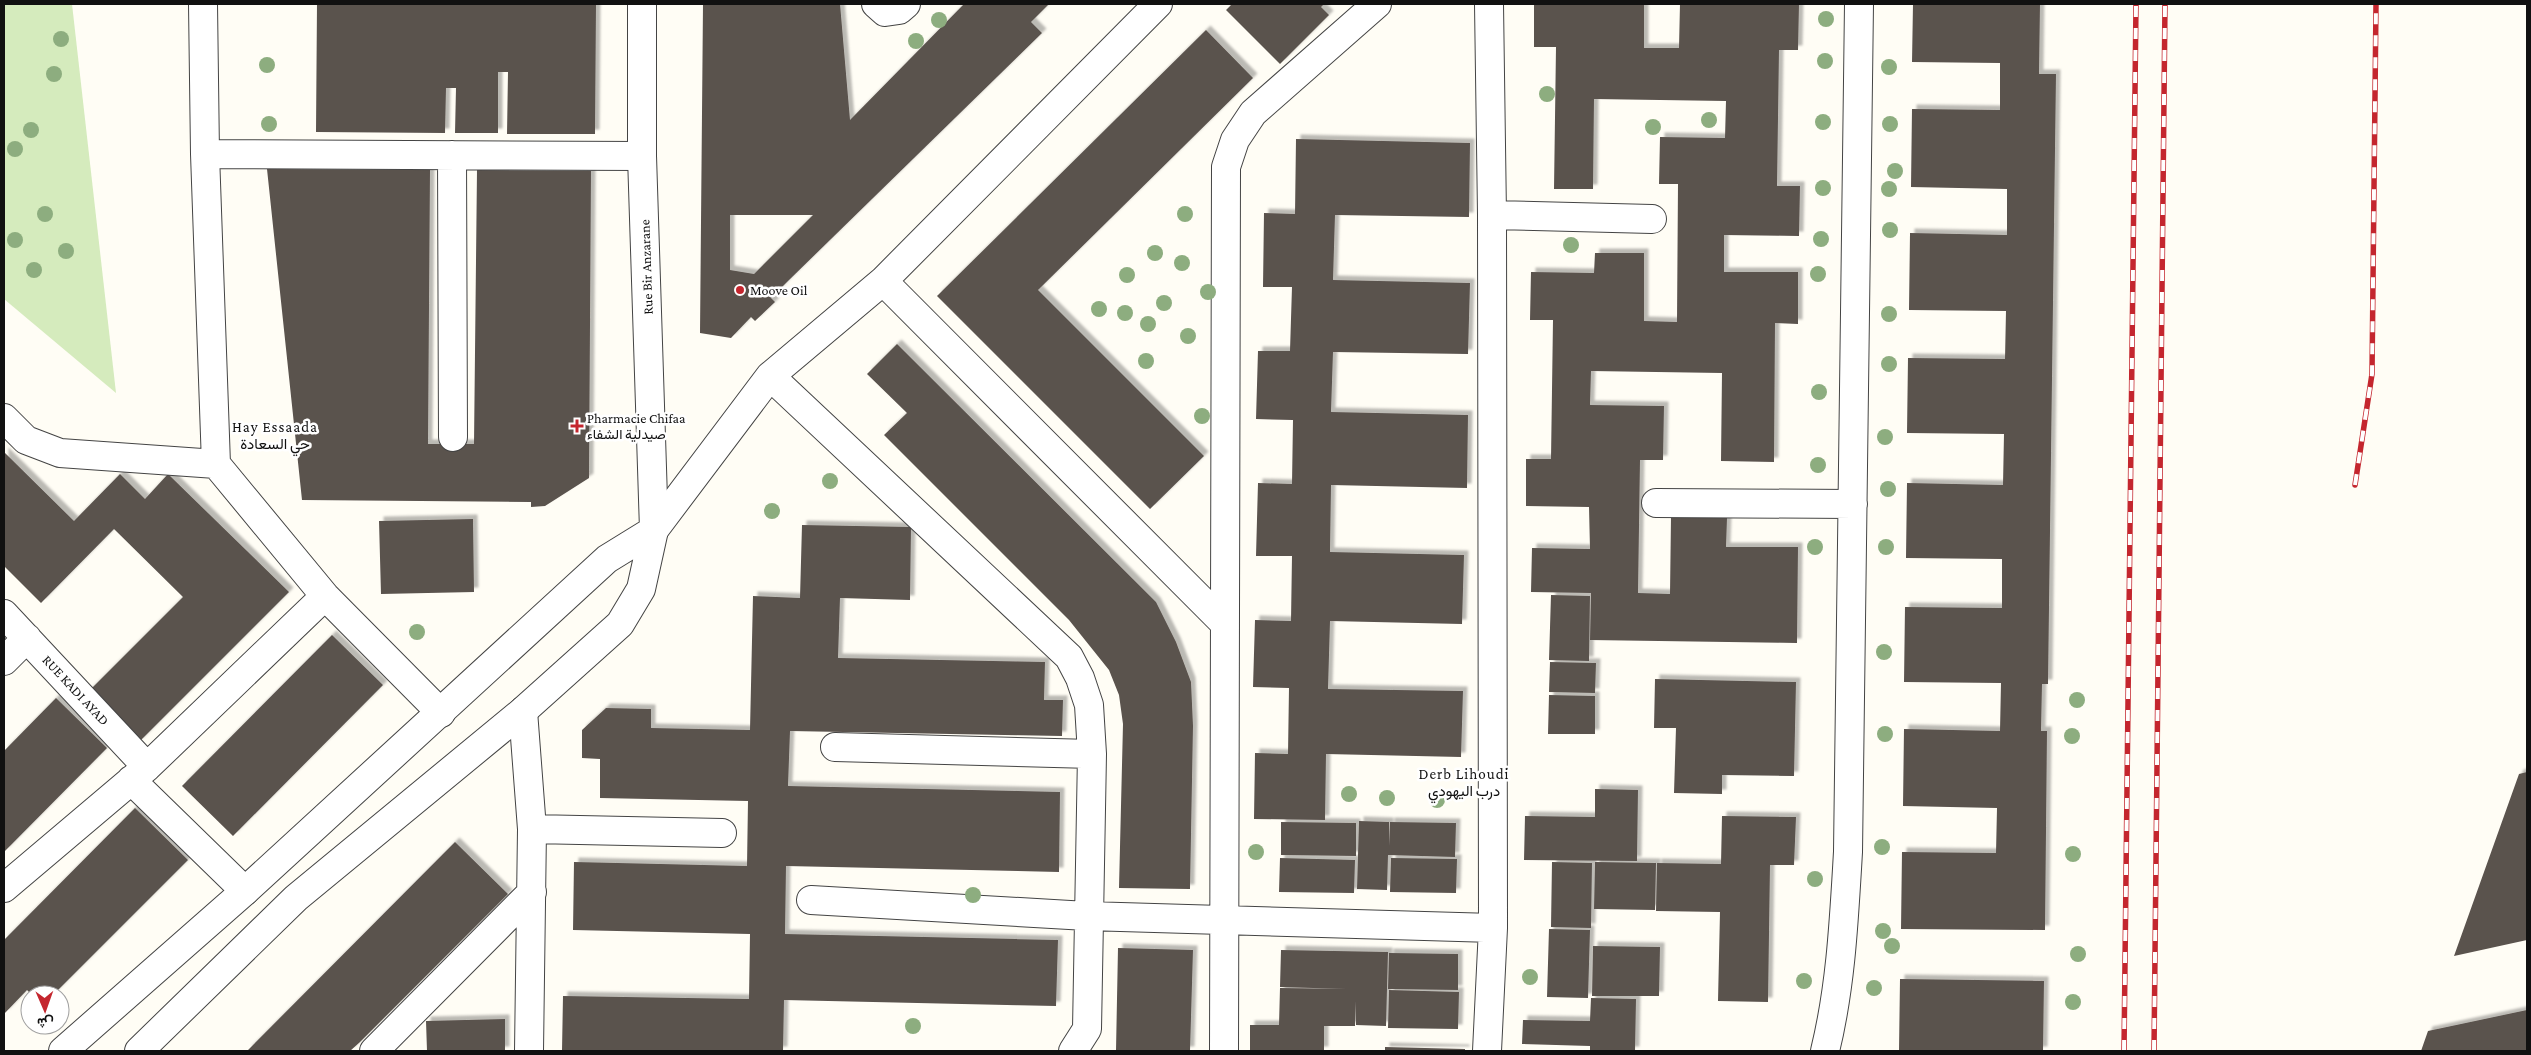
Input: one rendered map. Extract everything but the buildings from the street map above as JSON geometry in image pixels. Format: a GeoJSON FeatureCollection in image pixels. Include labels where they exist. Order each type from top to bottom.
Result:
{"type":"FeatureCollection","features":[{"type":"Feature","properties":{"kind":"street"},"geometry":{"type":"LineString","coordinates":[[202,4],[205,154],[216,464],[325,596],[441,713]]}},
{"type":"Feature","properties":{"kind":"street","name":"Rue Bir Anzarane"},"geometry":{"type":"LineString","coordinates":[[642,4],[642,156],[654,530]]}},
{"type":"Feature","properties":{"kind":"street"},"geometry":{"type":"LineString","coordinates":[[876,4],[885,12],[899,10],[906,4]]}},
{"type":"Feature","properties":{"kind":"street"},"geometry":{"type":"LineString","coordinates":[[63,1051],[245,892],[607,559],[654,530],[770,376],[882,280],[1158,4]]}},
{"type":"Feature","properties":{"kind":"street"},"geometry":{"type":"LineString","coordinates":[[1224,1051],[1226,167],[1235,140],[1253,113],[1378,4]]}},
{"type":"Feature","properties":{"kind":"street"},"geometry":{"type":"LineString","coordinates":[[1487,1051],[1493,928],[1492,215],[1489,4]]}},
{"type":"Feature","properties":{"kind":"street"},"geometry":{"type":"LineString","coordinates":[[1825,1051],[1832,1025],[1843,943],[1848,852],[1859,4]]}},
{"type":"Feature","properties":{"kind":"street"},"geometry":{"type":"LineString","coordinates":[[205,154],[642,156]]}},
{"type":"Feature","properties":{"kind":"street"},"geometry":{"type":"LineString","coordinates":[[452,155],[453,437]]}},
{"type":"Feature","properties":{"kind":"street"},"geometry":{"type":"LineString","coordinates":[[1492,215],[1652,219]]}},
{"type":"Feature","properties":{"kind":"street"},"geometry":{"type":"LineString","coordinates":[[882,280],[1225,624]]}},
{"type":"Feature","properties":{"kind":"street"},"geometry":{"type":"LineString","coordinates":[[770,376],[1069,657],[1080,678],[1090,704],[1092,754],[1087,916],[1087,1029],[1081,1047]]}},
{"type":"Feature","properties":{"kind":"street"},"geometry":{"type":"LineString","coordinates":[[4,418],[26,440],[60,453],[216,464]]}},
{"type":"Feature","properties":{"kind":"street"},"geometry":{"type":"LineString","coordinates":[[1656,503],[1853,504]]}},
{"type":"Feature","properties":{"kind":"street"},"geometry":{"type":"LineString","coordinates":[[139,1051],[296,898],[523,710],[620,624],[641,589],[654,530]]}},
{"type":"Feature","properties":{"kind":"street"},"geometry":{"type":"LineString","coordinates":[[4,888],[139,773],[325,596]]}},
{"type":"Feature","properties":{"kind":"street","name":"RUE KADI AYAD"},"geometry":{"type":"LineString","coordinates":[[4,614],[27,638],[139,773],[245,892]]}},
{"type":"Feature","properties":{"kind":"street"},"geometry":{"type":"LineString","coordinates":[[4,661],[27,638]]}},
{"type":"Feature","properties":{"kind":"street"},"geometry":{"type":"LineString","coordinates":[[523,710],[532,829],[529,1051]]}},
{"type":"Feature","properties":{"kind":"street"},"geometry":{"type":"LineString","coordinates":[[835,746],[1092,754]]}},
{"type":"Feature","properties":{"kind":"street"},"geometry":{"type":"LineString","coordinates":[[532,829],[722,833]]}},
{"type":"Feature","properties":{"kind":"street"},"geometry":{"type":"LineString","coordinates":[[374,1051],[532,892]]}},
{"type":"Feature","properties":{"kind":"street"},"geometry":{"type":"LineString","coordinates":[[811,900],[1087,916],[1493,928]]}},
{"type":"Feature","properties":{"kind":"street"},"geometry":{"type":"LineString","coordinates":[[404,1022],[405,1051]]}},
{"type":"Feature","properties":{"kind":"green space"},"geometry":{"type":"Polygon","coordinates":[[[4,4],[72,4],[116,393],[4,299],[4,4]]]}},
{"type":"Feature","properties":{"kind":"railway"},"geometry":{"type":"LineString","coordinates":[[2124,1051],[2136,4]]}},
{"type":"Feature","properties":{"kind":"railway"},"geometry":{"type":"LineString","coordinates":[[2154,1051],[2165,4]]}},
{"type":"Feature","properties":{"kind":"railway"},"geometry":{"type":"LineString","coordinates":[[2355,485],[2372,374],[2376,4]]}},
{"type":"Feature","properties":{"kind":"place","name":"Moove Oil"},"geometry":{"type":"Point","coordinates":[740,290]}},
{"type":"Feature","properties":{"kind":"place","name":"Pharmacie Chifaa صيدلية الشفاء"},"geometry":{"type":"Point","coordinates":[577,426]}},
{"type":"Feature","properties":{"kind":"district","name":"Hay Essaada حي السعادة"},"geometry":{"type":"Point","coordinates":[275,436]}},
{"type":"Feature","properties":{"kind":"district","name":"Derb Lihoudi درب اليهودي"},"geometry":{"type":"Point","coordinates":[1464,782]}}]}
